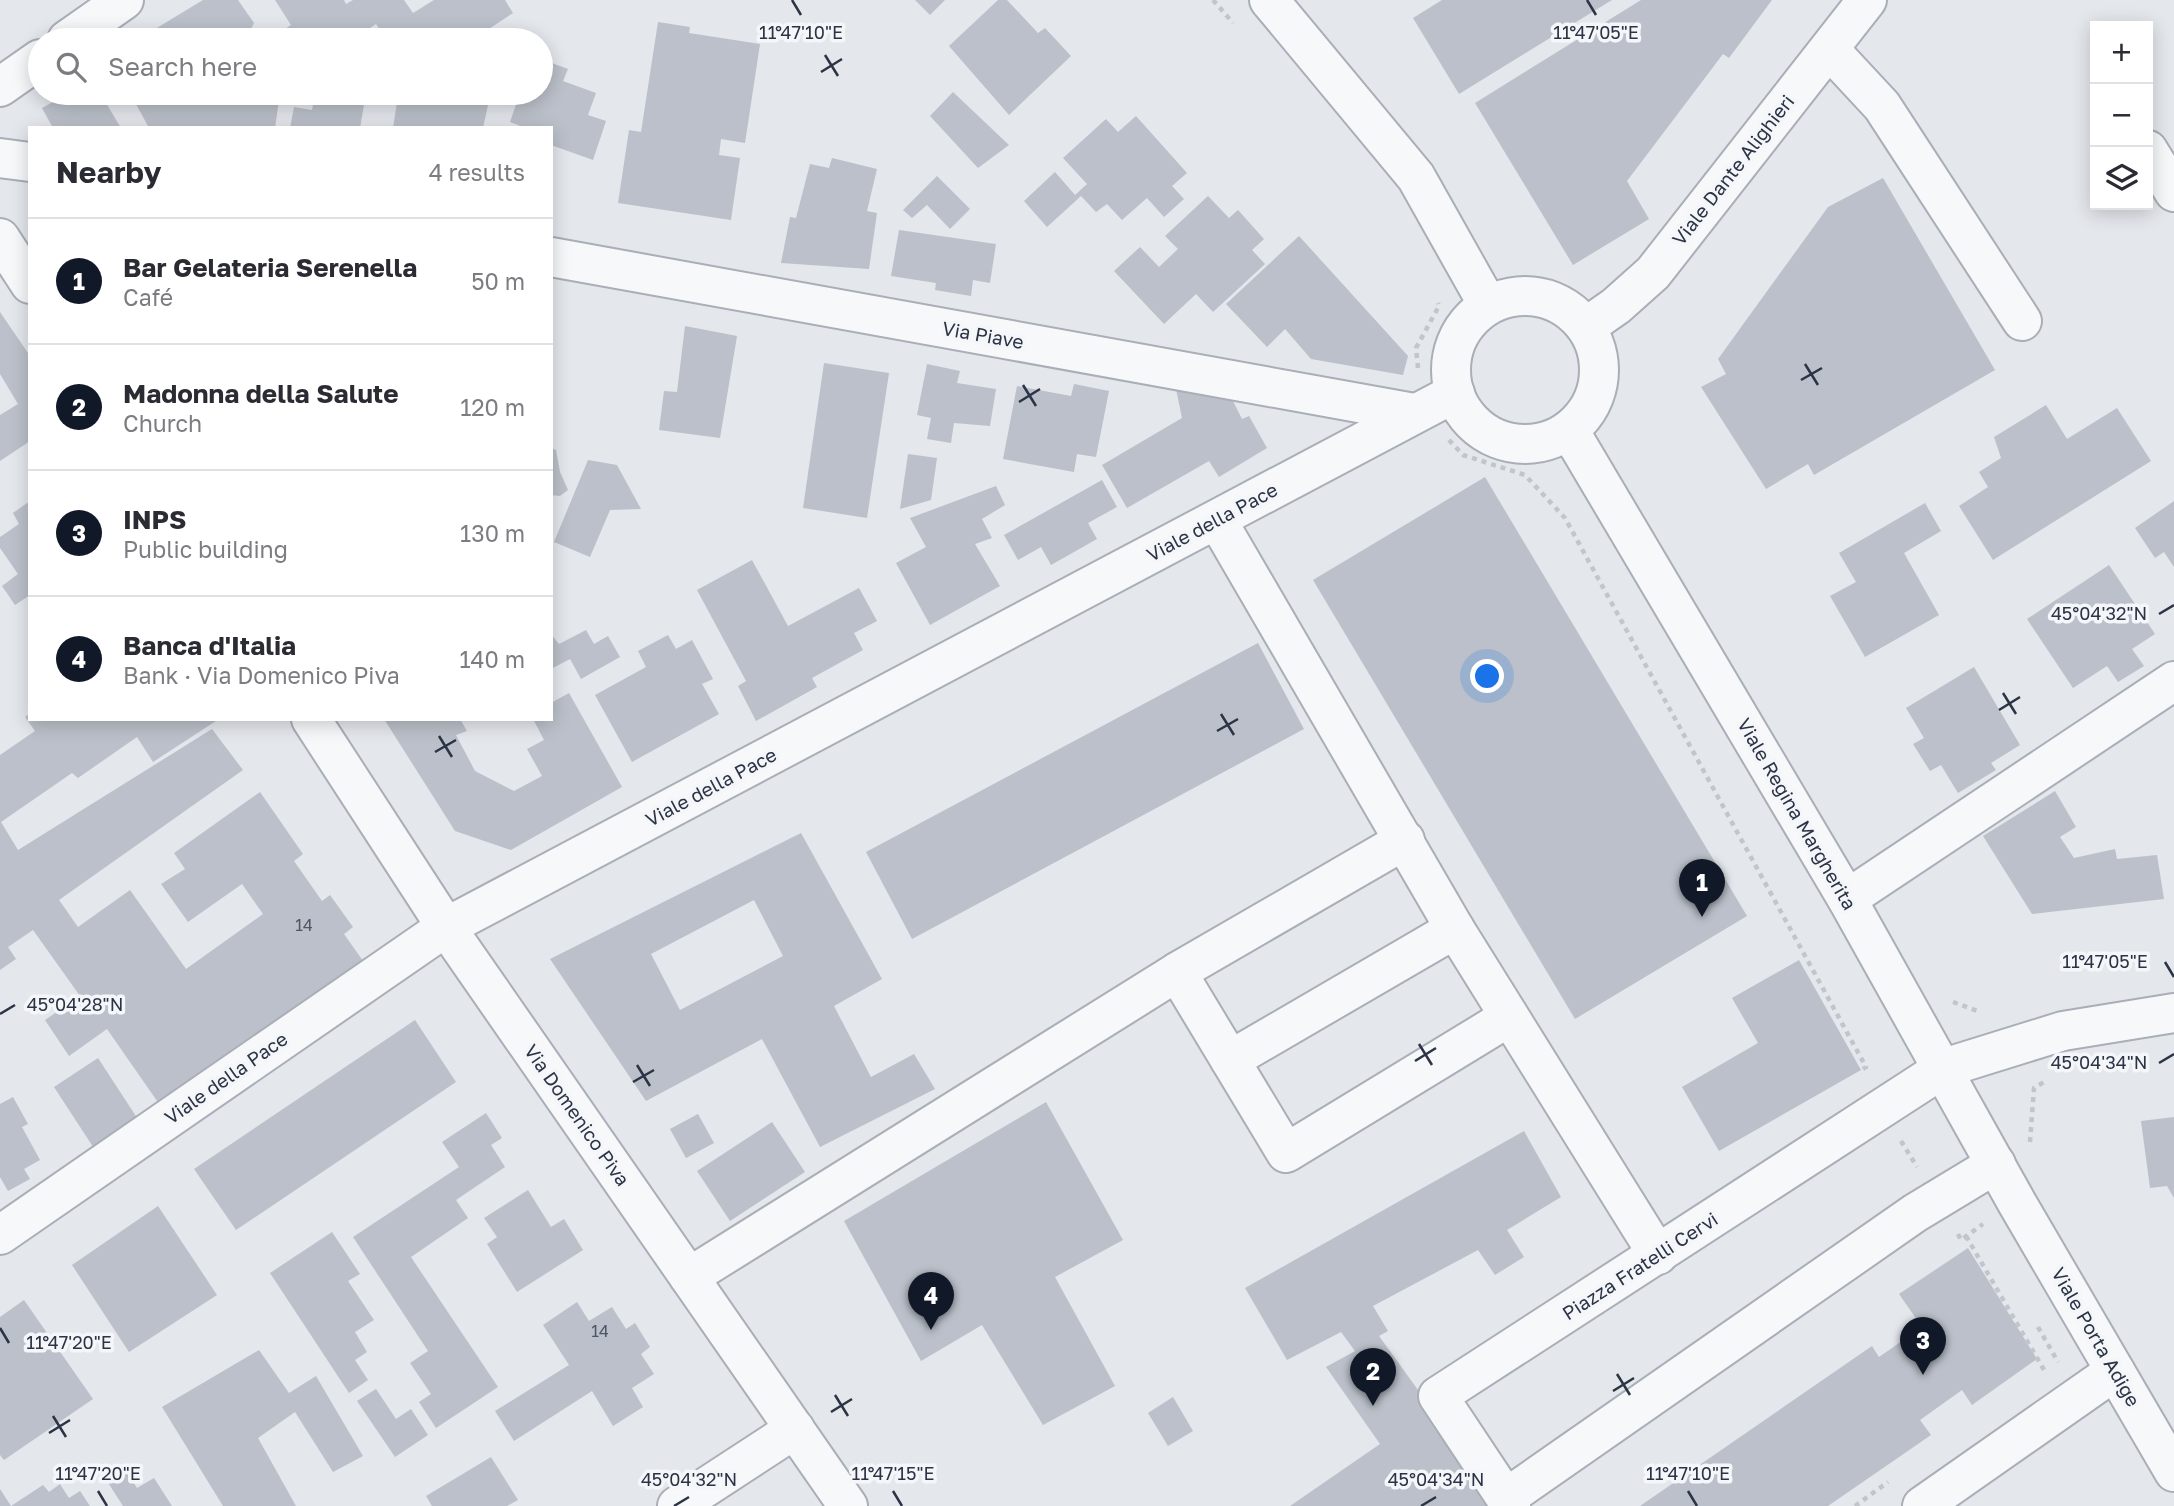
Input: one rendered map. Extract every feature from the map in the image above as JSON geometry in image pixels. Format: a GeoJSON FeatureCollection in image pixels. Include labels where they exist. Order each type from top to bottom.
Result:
{"type":"FeatureCollection","features":[{"type":"Feature","properties":{"kind":"street"},"geometry":{"type":"LineString","coordinates":[[84,28],[124,0]]}},
{"type":"Feature","properties":{"kind":"street"},"geometry":{"type":"LineString","coordinates":[[1269,0],[1416,177],[1489,305]]}},
{"type":"Feature","properties":{"kind":"street","name":"Viale Dante Alighieri"},"geometry":{"type":"LineString","coordinates":[[1586,327],[1616,306],[1653,273],[1867,0]]}},
{"type":"Feature","properties":{"kind":"street"},"geometry":{"type":"LineString","coordinates":[[1829,49],[1882,106],[2022,321]]}},
{"type":"Feature","properties":{"kind":"street"},"geometry":{"type":"LineString","coordinates":[[0,88],[28,68]]}},
{"type":"Feature","properties":{"kind":"street"},"geometry":{"type":"LineString","coordinates":[[0,158],[28,162]]}},
{"type":"Feature","properties":{"kind":"street"},"geometry":{"type":"LineString","coordinates":[[2153,158],[2174,192]]}},
{"type":"Feature","properties":{"kind":"street"},"geometry":{"type":"LineString","coordinates":[[0,238],[28,281]]}},
{"type":"Feature","properties":{"kind":"street","name":"Via Piave"},"geometry":{"type":"LineString","coordinates":[[553,257],[1415,413]]}},
{"type":"Feature","properties":{"kind":"street"},"geometry":{"type":"LineString","coordinates":[[1531,296],[1552,300],[1571,311],[1586,327],[1597,347],[1600,370],[1596,393],[1586,414],[1569,430],[1548,440],[1525,444],[1502,440],[1481,430],[1465,414],[1455,393],[1451,368],[1455,343],[1469,321],[1489,305],[1509,297],[1531,296]]}},
{"type":"Feature","properties":{"kind":"street","name":"Viale della Pace"},"geometry":{"type":"LineString","coordinates":[[0,1235],[446,927],[1455,393]]}},
{"type":"Feature","properties":{"kind":"street","name":"Viale Regina Margherita"},"geometry":{"type":"LineString","coordinates":[[1569,430],[1847,899],[1944,1068],[2017,1203]]}},
{"type":"Feature","properties":{"kind":"street"},"geometry":{"type":"LineString","coordinates":[[1217,520],[1455,929],[1658,1255]]}},
{"type":"Feature","properties":{"kind":"street"},"geometry":{"type":"LineString","coordinates":[[1847,899],[2174,681]]}},
{"type":"Feature","properties":{"kind":"street","name":"Via Domenico Piva"},"geometry":{"type":"LineString","coordinates":[[312,721],[446,927],[848,1506]]}},
{"type":"Feature","properties":{"kind":"street"},"geometry":{"type":"LineString","coordinates":[[689,1277],[1177,972],[1405,840]]}},
{"type":"Feature","properties":{"kind":"street"},"geometry":{"type":"LineString","coordinates":[[1230,1060],[1455,929]]}},
{"type":"Feature","properties":{"kind":"street"},"geometry":{"type":"LineString","coordinates":[[1177,972],[1286,1153],[1509,1017]]}},
{"type":"Feature","properties":{"kind":"street","name":"Piazza Fratelli Cervi"},"geometry":{"type":"LineString","coordinates":[[1996,1164],[1915,1213],[1509,1502],[1438,1396],[1944,1068],[2063,1031],[2174,1013]]}},
{"type":"Feature","properties":{"kind":"street","name":"Viale Porta Adige"},"geometry":{"type":"LineString","coordinates":[[2017,1203],[2174,1472]]}},
{"type":"Feature","properties":{"kind":"street"},"geometry":{"type":"LineString","coordinates":[[1922,1506],[2115,1371]]}},
{"type":"Feature","properties":{"kind":"street"},"geometry":{"type":"LineString","coordinates":[[677,1506],[795,1429]]}},
{"type":"Feature","properties":{"kind":"path"},"geometry":{"type":"LineString","coordinates":[[1416,348],[1439,306],[1435,299]]}},
{"type":"Feature","properties":{"kind":"path"},"geometry":{"type":"LineString","coordinates":[[1463,455],[1525,475],[1565,518],[1866,1067],[1859,1072]]}},
{"type":"Feature","properties":{"kind":"path"},"geometry":{"type":"LineString","coordinates":[[2035,1153],[2030,1142],[2034,1088],[2045,1081]]}},
{"type":"Feature","properties":{"kind":"path"},"geometry":{"type":"LineString","coordinates":[[1966,1236],[2045,1372],[2034,1380]]}},
{"type":"Feature","properties":{"kind":"path"},"geometry":{"type":"LineString","coordinates":[[1855,1506],[1900,1475]]}},
{"type":"Feature","properties":{"kind":"building"},"geometry":{"type":"Polygon","coordinates":[[[203,0],[238,0],[254,23],[252,28],[157,28],[203,0]]]}},
{"type":"Feature","properties":{"kind":"building"},"geometry":{"type":"Polygon","coordinates":[[[275,0],[344,0],[346,4],[353,0],[404,0],[413,13],[434,0],[505,0],[513,13],[490,28],[379,28],[376,24],[370,28],[286,28],[291,25],[275,0]]]}},
{"type":"Feature","properties":{"kind":"building"},"geometry":{"type":"Polygon","coordinates":[[[915,0],[945,0],[930,15],[915,0]]]}},
{"type":"Feature","properties":{"kind":"building"},"geometry":{"type":"Polygon","coordinates":[[[998,0],[1007,0],[1038,33],[1045,28],[1071,56],[1009,115],[949,46],[998,0]]]}},
{"type":"Feature","properties":{"kind":"building"},"geometry":{"type":"Polygon","coordinates":[[[1442,0],[1612,0],[1459,94],[1413,18],[1442,0]]]}},
{"type":"Feature","properties":{"kind":"building"},"geometry":{"type":"Polygon","coordinates":[[[1641,0],[1772,0],[1729,58],[1723,54],[1627,181],[1649,219],[1573,265],[1475,103],[1641,0]]]}},
{"type":"Feature","properties":{"kind":"building"},"geometry":{"type":"Polygon","coordinates":[[[658,22],[690,27],[689,33],[760,44],[745,143],[721,139],[719,155],[740,158],[731,220],[618,203],[629,130],[641,132],[658,22]]]}},
{"type":"Feature","properties":{"kind":"building"},"geometry":{"type":"Polygon","coordinates":[[[553,63],[568,69],[563,81],[596,93],[588,115],[606,121],[593,160],[553,146],[553,126],[521,126],[510,122],[516,105],[553,105],[553,63]]]}},
{"type":"Feature","properties":{"kind":"building"},"geometry":{"type":"Polygon","coordinates":[[[953,92],[1009,145],[978,168],[930,116],[953,92]]]}},
{"type":"Feature","properties":{"kind":"building"},"geometry":{"type":"Polygon","coordinates":[[[47,105],[107,105],[120,126],[52,126],[42,108],[47,105]]]}},
{"type":"Feature","properties":{"kind":"building"},"geometry":{"type":"Polygon","coordinates":[[[137,105],[278,105],[275,126],[148,126],[137,105]]]}},
{"type":"Feature","properties":{"kind":"building"},"geometry":{"type":"Polygon","coordinates":[[[313,105],[364,105],[360,126],[290,126],[294,107],[312,110],[313,105]]]}},
{"type":"Feature","properties":{"kind":"building"},"geometry":{"type":"Polygon","coordinates":[[[397,105],[488,105],[483,126],[393,126],[397,105]]]}},
{"type":"Feature","properties":{"kind":"building"},"geometry":{"type":"Polygon","coordinates":[[[1136,116],[1187,173],[1172,186],[1184,199],[1164,217],[1147,198],[1122,220],[1107,204],[1096,212],[1081,196],[1047,227],[1024,201],[1055,172],[1075,195],[1087,184],[1063,158],[1106,119],[1118,132],[1136,116]]]}},
{"type":"Feature","properties":{"kind":"building"},"geometry":{"type":"Polygon","coordinates":[[[832,158],[877,169],[867,211],[877,213],[869,269],[781,263],[790,217],[796,218],[810,164],[829,168],[832,158]]]}},
{"type":"Feature","properties":{"kind":"building"},"geometry":{"type":"Polygon","coordinates":[[[937,176],[970,209],[950,229],[927,205],[912,218],[903,210],[937,176]]]}},
{"type":"Feature","properties":{"kind":"building"},"geometry":{"type":"Polygon","coordinates":[[[1883,178],[1995,370],[1814,475],[1808,464],[1766,489],[1701,387],[1726,374],[1718,359],[1828,207],[1883,178]]]}},
{"type":"Feature","properties":{"kind":"building"},"geometry":{"type":"Polygon","coordinates":[[[1208,196],[1229,218],[1238,210],[1264,239],[1252,250],[1265,264],[1213,312],[1196,294],[1164,324],[1114,271],[1140,247],[1159,267],[1178,249],[1165,236],[1208,196]]]}},
{"type":"Feature","properties":{"kind":"building"},"geometry":{"type":"Polygon","coordinates":[[[899,230],[996,244],[990,283],[973,280],[971,296],[935,290],[936,283],[891,276],[899,230]]]}},
{"type":"Feature","properties":{"kind":"building"},"geometry":{"type":"Polygon","coordinates":[[[1299,236],[1408,356],[1403,375],[1311,359],[1285,329],[1267,347],[1226,304],[1299,236]]]}},
{"type":"Feature","properties":{"kind":"building"},"geometry":{"type":"Polygon","coordinates":[[[0,312],[28,353],[28,442],[0,461],[0,415],[18,404],[0,374],[0,312]]]}},
{"type":"Feature","properties":{"kind":"building"},"geometry":{"type":"Polygon","coordinates":[[[685,326],[737,336],[720,438],[659,430],[664,391],[677,392],[685,326]]]}},
{"type":"Feature","properties":{"kind":"building"},"geometry":{"type":"Polygon","coordinates":[[[824,363],[889,373],[867,518],[803,508],[824,363]]]}},
{"type":"Feature","properties":{"kind":"building"},"geometry":{"type":"Polygon","coordinates":[[[927,364],[960,371],[957,383],[996,389],[990,426],[954,423],[951,443],[927,439],[931,418],[917,415],[927,364]]]}},
{"type":"Feature","properties":{"kind":"building"},"geometry":{"type":"Polygon","coordinates":[[[1074,384],[1109,391],[1096,457],[1077,454],[1074,472],[1003,459],[1017,386],[1071,396],[1074,384]]]}},
{"type":"Feature","properties":{"kind":"building"},"geometry":{"type":"Polygon","coordinates":[[[1176,389],[1233,401],[1242,419],[1249,416],[1267,448],[1219,477],[1209,461],[1127,508],[1102,465],[1182,418],[1176,389]]]}},
{"type":"Feature","properties":{"kind":"building"},"geometry":{"type":"Polygon","coordinates":[[[2046,405],[2067,439],[2117,408],[2151,461],[1993,560],[1959,506],[1988,487],[1979,472],[2001,458],[1994,437],[2046,405]]]}},
{"type":"Feature","properties":{"kind":"building"},"geometry":{"type":"Polygon","coordinates":[[[553,449],[556,450],[560,472],[568,490],[560,496],[553,495],[553,449]]]}},
{"type":"Feature","properties":{"kind":"building"},"geometry":{"type":"Polygon","coordinates":[[[908,454],[937,458],[931,500],[900,509],[908,454]]]}},
{"type":"Feature","properties":{"kind":"building"},"geometry":{"type":"Polygon","coordinates":[[[588,460],[617,465],[641,509],[610,510],[590,557],[554,542],[588,460]]]}},
{"type":"Feature","properties":{"kind":"building"},"geometry":{"type":"Polygon","coordinates":[[[1485,477],[1747,916],[1575,1019],[1313,580],[1485,477]]]}},
{"type":"Feature","properties":{"kind":"building"},"geometry":{"type":"Polygon","coordinates":[[[1102,480],[1117,507],[1088,523],[1097,539],[1051,565],[1041,547],[1018,560],[1004,535],[1102,480]]]}},
{"type":"Feature","properties":{"kind":"building"},"geometry":{"type":"Polygon","coordinates":[[[996,486],[1005,505],[982,519],[992,538],[975,544],[1000,586],[930,625],[896,563],[926,547],[910,518],[996,486]]]}},
{"type":"Feature","properties":{"kind":"building"},"geometry":{"type":"Polygon","coordinates":[[[2174,501],[2174,567],[2164,552],[2155,558],[2135,528],[2174,501]]]}},
{"type":"Feature","properties":{"kind":"building"},"geometry":{"type":"Polygon","coordinates":[[[28,502],[28,596],[15,605],[2,586],[18,574],[0,548],[0,537],[19,524],[13,513],[28,502]]]}},
{"type":"Feature","properties":{"kind":"building"},"geometry":{"type":"Polygon","coordinates":[[[1925,503],[1941,531],[1904,553],[1939,615],[1865,657],[1830,596],[1856,582],[1839,553],[1925,503]]]}},
{"type":"Feature","properties":{"kind":"building"},"geometry":{"type":"Polygon","coordinates":[[[752,560],[788,626],[859,588],[877,621],[854,633],[863,650],[812,678],[817,687],[756,721],[738,686],[746,681],[697,590],[752,560]]]}},
{"type":"Feature","properties":{"kind":"building"},"geometry":{"type":"Polygon","coordinates":[[[2109,565],[2155,634],[2132,649],[2144,666],[2118,682],[2107,666],[2073,688],[2027,619],[2109,565]]]}},
{"type":"Feature","properties":{"kind":"building"},"geometry":{"type":"Polygon","coordinates":[[[586,630],[594,644],[608,636],[620,657],[581,679],[570,659],[553,668],[553,636],[559,644],[586,630]]]}},
{"type":"Feature","properties":{"kind":"building"},"geometry":{"type":"Polygon","coordinates":[[[668,635],[676,649],[692,640],[713,679],[702,684],[719,714],[632,762],[595,695],[646,667],[638,651],[668,635]]]}},
{"type":"Feature","properties":{"kind":"building"},"geometry":{"type":"Polygon","coordinates":[[[1258,643],[1304,729],[912,939],[866,852],[1258,643]]]}},
{"type":"Feature","properties":{"kind":"building"},"geometry":{"type":"Polygon","coordinates":[[[1974,667],[2020,745],[1991,763],[1996,770],[1958,793],[1941,765],[1930,771],[1913,744],[1924,738],[1906,708],[1974,667]]]}},
{"type":"Feature","properties":{"kind":"building"},"geometry":{"type":"Polygon","coordinates":[[[569,693],[622,787],[511,850],[455,831],[385,721],[461,721],[467,731],[456,735],[475,771],[514,791],[542,776],[527,749],[544,740],[534,721],[553,721],[553,702],[569,693]]]}},
{"type":"Feature","properties":{"kind":"building"},"geometry":{"type":"Polygon","coordinates":[[[28,715],[28,721],[216,721],[153,762],[137,737],[78,778],[72,773],[1,822],[18,850],[212,729],[243,770],[59,900],[78,927],[130,890],[186,969],[263,914],[242,884],[188,922],[161,884],[185,869],[174,853],[260,792],[303,854],[294,861],[322,901],[330,895],[353,927],[344,934],[368,968],[164,1111],[107,1029],[69,1056],[45,1020],[80,996],[33,930],[8,947],[16,959],[0,970],[0,755],[35,731],[25,717],[28,715]]]}},
{"type":"Feature","properties":{"kind":"building"},"geometry":{"type":"Polygon","coordinates":[[[2055,791],[2076,827],[2060,837],[2074,858],[2115,849],[2117,859],[2157,855],[2164,899],[2032,914],[1983,836],[2055,791]]]}},
{"type":"Feature","properties":{"kind":"building"},"geometry":{"type":"Polygon","coordinates":[[[801,833],[882,979],[834,1006],[871,1077],[914,1054],[935,1089],[820,1147],[762,1039],[646,1101],[550,959],[801,833]],[[754,900],[651,954],[680,1010],[783,956],[754,900]]]}},
{"type":"Feature","properties":{"kind":"building"},"geometry":{"type":"Polygon","coordinates":[[[1799,960],[1861,1070],[1719,1151],[1682,1087],[1758,1043],[1732,998],[1799,960]]]}},
{"type":"Feature","properties":{"kind":"building"},"geometry":{"type":"Polygon","coordinates":[[[415,1020],[456,1082],[236,1230],[194,1169],[415,1020]]]}},
{"type":"Feature","properties":{"kind":"building"},"geometry":{"type":"Polygon","coordinates":[[[98,1058],[143,1127],[99,1156],[54,1087],[98,1058]]]}},
{"type":"Feature","properties":{"kind":"building"},"geometry":{"type":"Polygon","coordinates":[[[13,1097],[28,1124],[22,1127],[40,1160],[24,1169],[30,1179],[8,1191],[0,1177],[0,1104],[13,1097]]]}},
{"type":"Feature","properties":{"kind":"building"},"geometry":{"type":"Polygon","coordinates":[[[1046,1102],[1123,1240],[1055,1277],[1115,1386],[1043,1425],[982,1325],[921,1361],[844,1221],[1046,1102]]]}},
{"type":"Feature","properties":{"kind":"building"},"geometry":{"type":"Polygon","coordinates":[[[486,1113],[502,1138],[491,1145],[505,1167],[456,1200],[468,1218],[411,1257],[498,1387],[436,1428],[419,1402],[431,1394],[410,1363],[428,1351],[353,1237],[459,1167],[442,1142],[486,1113]]]}},
{"type":"Feature","properties":{"kind":"building"},"geometry":{"type":"Polygon","coordinates":[[[698,1114],[714,1143],[686,1158],[670,1129],[698,1114]]]}},
{"type":"Feature","properties":{"kind":"building"},"geometry":{"type":"Polygon","coordinates":[[[2174,1117],[2174,1198],[2167,1186],[2150,1188],[2141,1121],[2174,1117]]]}},
{"type":"Feature","properties":{"kind":"building"},"geometry":{"type":"Polygon","coordinates":[[[772,1122],[805,1172],[730,1221],[697,1171],[772,1122]]]}},
{"type":"Feature","properties":{"kind":"building"},"geometry":{"type":"Polygon","coordinates":[[[1524,1131],[1561,1197],[1507,1230],[1524,1257],[1495,1275],[1478,1250],[1373,1306],[1388,1331],[1379,1336],[1502,1506],[1290,1506],[1380,1444],[1326,1367],[1355,1351],[1341,1332],[1287,1360],[1245,1288],[1524,1131]]]}},
{"type":"Feature","properties":{"kind":"building"},"geometry":{"type":"Polygon","coordinates":[[[528,1190],[551,1227],[564,1219],[583,1250],[517,1292],[487,1244],[497,1237],[484,1218],[528,1190]]]}},
{"type":"Feature","properties":{"kind":"building"},"geometry":{"type":"Polygon","coordinates":[[[158,1206],[217,1295],[129,1352],[72,1265],[158,1206]]]}},
{"type":"Feature","properties":{"kind":"building"},"geometry":{"type":"Polygon","coordinates":[[[332,1232],[360,1274],[348,1281],[374,1320],[355,1332],[367,1352],[355,1360],[368,1380],[349,1393],[270,1273],[332,1232]]]}},
{"type":"Feature","properties":{"kind":"building"},"geometry":{"type":"Polygon","coordinates":[[[1968,1248],[2037,1359],[1972,1405],[1962,1390],[1920,1420],[1931,1435],[1828,1506],[1640,1506],[1872,1346],[1879,1357],[1922,1327],[1899,1294],[1968,1248]]]}},
{"type":"Feature","properties":{"kind":"building"},"geometry":{"type":"Polygon","coordinates":[[[24,1300],[93,1399],[4,1460],[0,1455],[0,1317],[24,1300]]]}},
{"type":"Feature","properties":{"kind":"building"},"geometry":{"type":"Polygon","coordinates":[[[577,1302],[589,1321],[612,1307],[626,1329],[635,1323],[650,1347],[641,1354],[654,1374],[632,1388],[643,1407],[613,1426],[592,1391],[514,1441],[495,1411],[569,1365],[543,1325],[577,1302]]]}},
{"type":"Feature","properties":{"kind":"building"},"geometry":{"type":"Polygon","coordinates":[[[259,1350],[289,1393],[316,1376],[363,1456],[333,1472],[295,1412],[258,1438],[296,1506],[223,1506],[162,1407],[259,1350]]]}},
{"type":"Feature","properties":{"kind":"building"},"geometry":{"type":"Polygon","coordinates":[[[376,1389],[396,1419],[411,1409],[428,1435],[395,1457],[357,1401],[376,1389]]]}},
{"type":"Feature","properties":{"kind":"building"},"geometry":{"type":"Polygon","coordinates":[[[1173,1397],[1193,1431],[1168,1446],[1148,1413],[1173,1397]]]}},
{"type":"Feature","properties":{"kind":"building"},"geometry":{"type":"Polygon","coordinates":[[[491,1457],[518,1500],[507,1506],[432,1506],[426,1496],[491,1457]]]}},
{"type":"Feature","properties":{"kind":"building"},"geometry":{"type":"Polygon","coordinates":[[[123,1466],[137,1488],[154,1478],[172,1506],[123,1506],[105,1478],[123,1466]]]}},
{"type":"Feature","properties":{"kind":"building"},"geometry":{"type":"Polygon","coordinates":[[[60,1484],[69,1498],[80,1491],[90,1506],[11,1506],[43,1485],[49,1492],[60,1484]]]}},
{"type":"Feature","properties":{"kind":"building"},"geometry":{"type":"Polygon","coordinates":[[[0,1489],[11,1506],[0,1506],[0,1489]]]}},
{"type":"Feature","properties":{"kind":"place","name":"Bar Gelateria Serenella"},"geometry":{"type":"Point","coordinates":[1702,917]}},
{"type":"Feature","properties":{"kind":"place","name":"Banca d'Italia"},"geometry":{"type":"Point","coordinates":[931,1330]}},
{"type":"Feature","properties":{"kind":"place","name":"INPS"},"geometry":{"type":"Point","coordinates":[1923,1375]}},
{"type":"Feature","properties":{"kind":"place","name":"Madonna della Salute"},"geometry":{"type":"Point","coordinates":[1373,1406]}}]}
